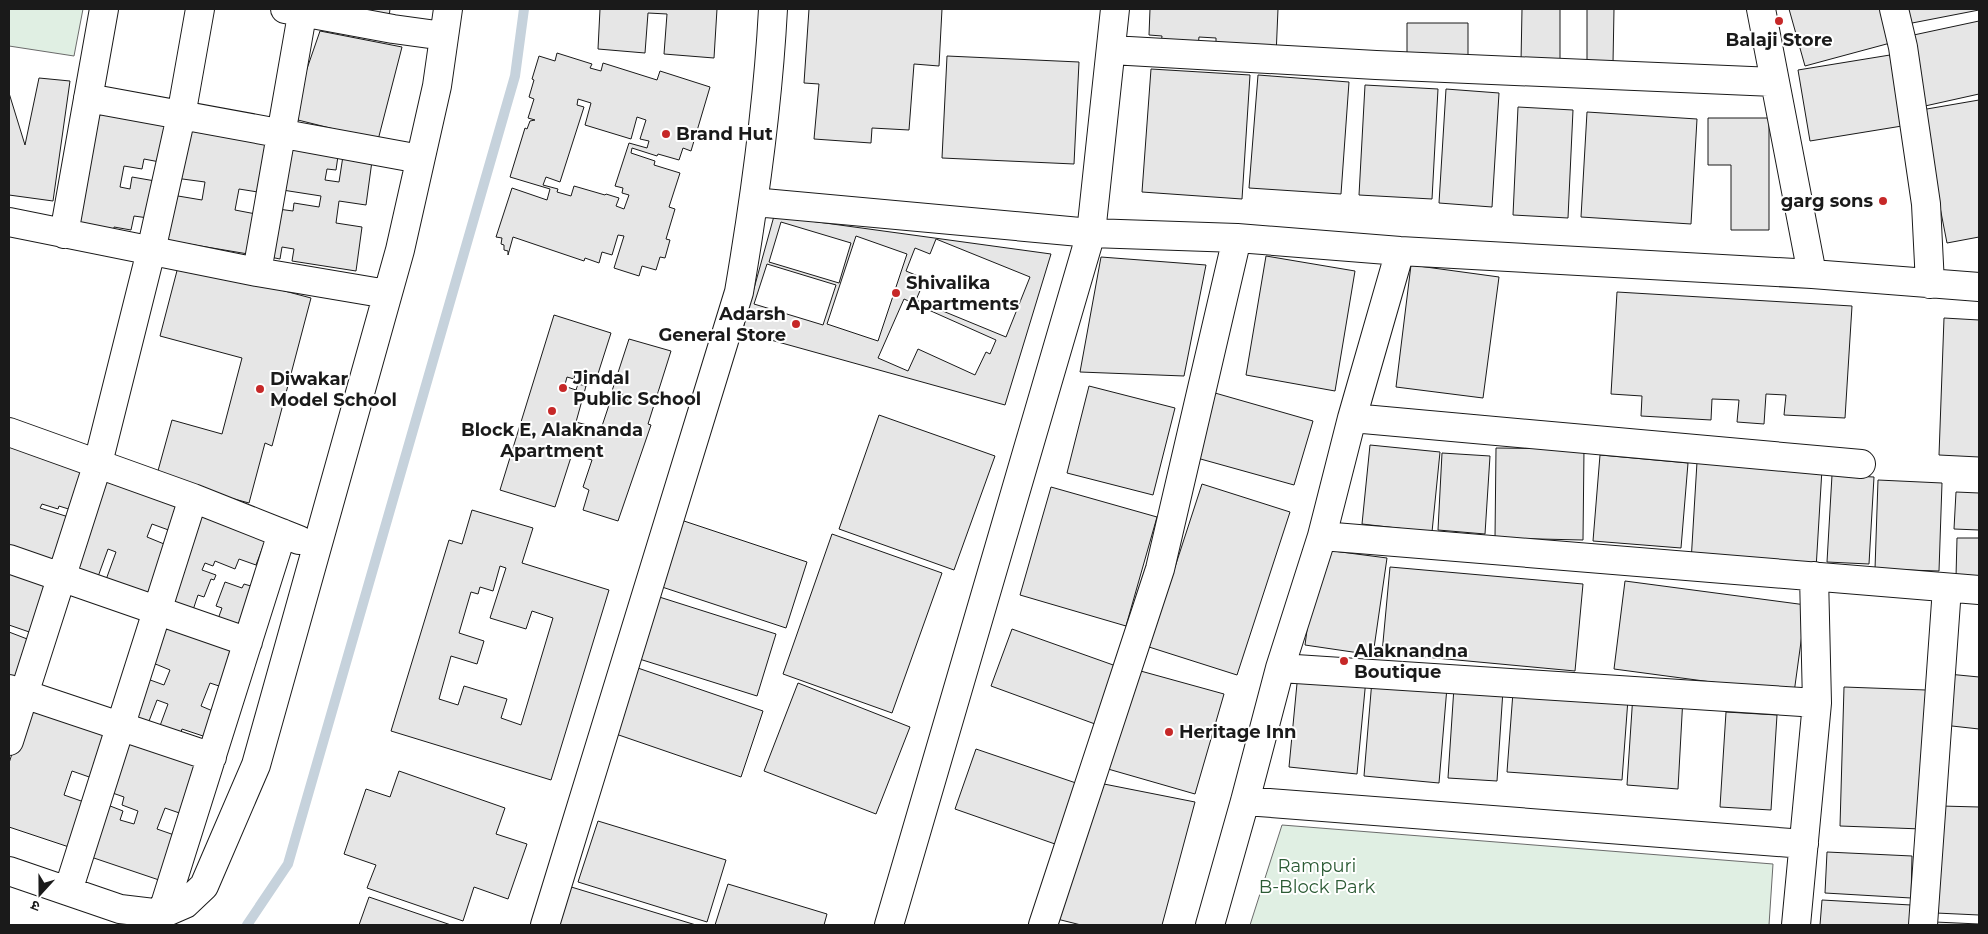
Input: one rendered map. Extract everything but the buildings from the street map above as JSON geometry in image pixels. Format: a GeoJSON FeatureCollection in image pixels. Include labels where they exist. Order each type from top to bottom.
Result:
{"type":"FeatureCollection","features":[{"type":"Feature","properties":{"kind":"street"},"geometry":{"type":"LineString","coordinates":[[64,234],[104,9]]}},
{"type":"Feature","properties":{"kind":"street"},"geometry":{"type":"LineString","coordinates":[[9,741],[16,691],[61,577],[98,463],[181,116],[200,9]]}},
{"type":"Feature","properties":{"kind":"street"},"geometry":{"type":"LineString","coordinates":[[9,871],[120,909],[162,914],[185,904],[204,886],[256,764],[400,250],[438,86],[448,9]]}},
{"type":"Feature","properties":{"kind":"street"},"geometry":{"type":"LineString","coordinates":[[545,925],[739,292],[754,202],[770,73],[773,9]]}},
{"type":"Feature","properties":{"kind":"street"},"geometry":{"type":"LineString","coordinates":[[889,925],[1091,233],[1115,9]]}},
{"type":"Feature","properties":{"kind":"street"},"geometry":{"type":"LineString","coordinates":[[1761,9],[1812,274]]}},
{"type":"Feature","properties":{"kind":"street"},"geometry":{"type":"LineString","coordinates":[[1894,9],[1903,47],[1926,204],[1930,284]]}},
{"type":"Feature","properties":{"kind":"street"},"geometry":{"type":"LineString","coordinates":[[257,272],[282,135],[297,10],[393,29],[444,36]]}},
{"type":"Feature","properties":{"kind":"street"},"geometry":{"type":"LineString","coordinates":[[1111,50],[1376,65],[1774,82]]}},
{"type":"Feature","properties":{"kind":"street"},"geometry":{"type":"LineString","coordinates":[[88,98],[420,159]]}},
{"type":"Feature","properties":{"kind":"street"},"geometry":{"type":"LineString","coordinates":[[754,202],[1091,233],[1237,238],[1400,251],[1812,274],[1979,287]]}},
{"type":"Feature","properties":{"kind":"street"},"geometry":{"type":"LineString","coordinates":[[9,222],[257,272],[387,294]]}},
{"type":"Feature","properties":{"kind":"street"},"geometry":{"type":"LineString","coordinates":[[1042,925],[1160,569],[1237,238]]}},
{"type":"Feature","properties":{"kind":"street"},"geometry":{"type":"LineString","coordinates":[[1210,925],[1246,801],[1280,668],[1322,536],[1352,418],[1400,251]]}},
{"type":"Feature","properties":{"kind":"street"},"geometry":{"type":"LineString","coordinates":[[1352,418],[1861,464]]}},
{"type":"Feature","properties":{"kind":"street"},"geometry":{"type":"LineString","coordinates":[[9,432],[193,498],[317,547]]}},
{"type":"Feature","properties":{"kind":"street"},"geometry":{"type":"LineString","coordinates":[[68,891],[193,498]]}},
{"type":"Feature","properties":{"kind":"street"},"geometry":{"type":"LineString","coordinates":[[162,914],[282,533]]}},
{"type":"Feature","properties":{"kind":"street"},"geometry":{"type":"LineString","coordinates":[[1322,536],[1979,590]]}},
{"type":"Feature","properties":{"kind":"street"},"geometry":{"type":"LineString","coordinates":[[9,559],[248,642]]}},
{"type":"Feature","properties":{"kind":"street"},"geometry":{"type":"LineString","coordinates":[[1796,925],[1817,703],[1814,576]]}},
{"type":"Feature","properties":{"kind":"street"},"geometry":{"type":"LineString","coordinates":[[1923,925],[1947,588]]}},
{"type":"Feature","properties":{"kind":"street"},"geometry":{"type":"LineString","coordinates":[[1280,668],[1817,703]]}},
{"type":"Feature","properties":{"kind":"street"},"geometry":{"type":"LineString","coordinates":[[16,691],[212,757]]}},
{"type":"Feature","properties":{"kind":"street"},"geometry":{"type":"LineString","coordinates":[[1246,801],[1804,844]]}},
{"type":"Feature","properties":{"kind":"green space"},"geometry":{"type":"Polygon","coordinates":[[[9,9],[83,9],[74,56],[9,46],[9,9]]]}},
{"type":"Feature","properties":{"kind":"green space","name":"Rampuri B-Block Park"},"geometry":{"type":"Polygon","coordinates":[[[1282,825],[1773,864],[1769,925],[1250,925],[1282,825]]]}},
{"type":"Feature","properties":{"kind":"waterway"},"geometry":{"type":"LineString","coordinates":[[247,925],[288,864],[515,76],[524,9]]}},
{"type":"Feature","properties":{"kind":"place","name":"Balaji Store"},"geometry":{"type":"Point","coordinates":[1779,21]}},
{"type":"Feature","properties":{"kind":"place","name":"Brand Hut"},"geometry":{"type":"Point","coordinates":[666,134]}},
{"type":"Feature","properties":{"kind":"place","name":"garg sons"},"geometry":{"type":"Point","coordinates":[1883,201]}},
{"type":"Feature","properties":{"kind":"place","name":"Shivalika Apartments"},"geometry":{"type":"Point","coordinates":[896,293]}},
{"type":"Feature","properties":{"kind":"place","name":"Adarsh General Store"},"geometry":{"type":"Point","coordinates":[796,324]}},
{"type":"Feature","properties":{"kind":"place","name":"Jindal Public School"},"geometry":{"type":"Point","coordinates":[563,388]}},
{"type":"Feature","properties":{"kind":"place","name":"Diwakar Model School"},"geometry":{"type":"Point","coordinates":[260,389]}},
{"type":"Feature","properties":{"kind":"place","name":"Block E, Alaknanda Apartment"},"geometry":{"type":"Point","coordinates":[552,411]}},
{"type":"Feature","properties":{"kind":"place","name":"Alaknandna Boutique"},"geometry":{"type":"Point","coordinates":[1344,661]}},
{"type":"Feature","properties":{"kind":"place","name":"Heritage Inn"},"geometry":{"type":"Point","coordinates":[1169,732]}}]}
